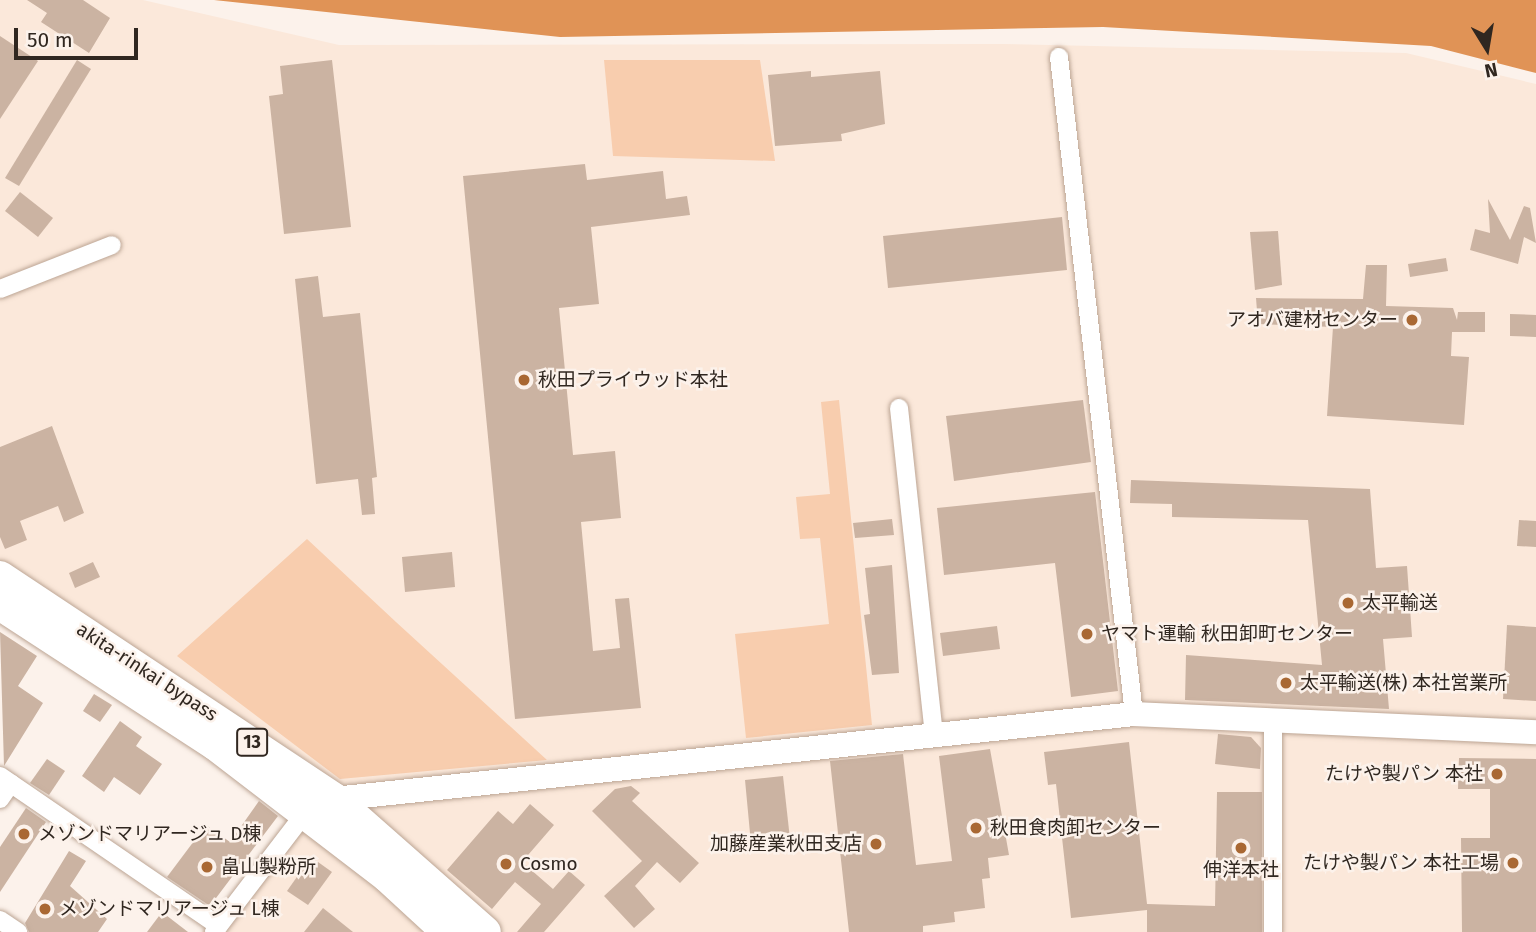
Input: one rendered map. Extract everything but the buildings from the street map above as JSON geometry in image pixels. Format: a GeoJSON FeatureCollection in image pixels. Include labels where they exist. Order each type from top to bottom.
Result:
{"type":"FeatureCollection","features":[{"type":"Feature","properties":{"kind":"highway","name":"akita-rinkai bypass"},"geometry":{"type":"LineString","coordinates":[[0,576],[334,799],[485,932]]}},
{"type":"Feature","properties":{"kind":"highway","name":"akita-rinkai bypass"},"geometry":{"type":"LineString","coordinates":[[0,604],[215,744],[305,810],[448,932]]}},
{"type":"Feature","properties":{"kind":"street"},"geometry":{"type":"LineString","coordinates":[[1059,57],[1134,714]]}},
{"type":"Feature","properties":{"kind":"street"},"geometry":{"type":"LineString","coordinates":[[0,289],[111,245]]}},
{"type":"Feature","properties":{"kind":"street"},"geometry":{"type":"LineString","coordinates":[[899,408],[934,737]]}},
{"type":"Feature","properties":{"kind":"street"},"geometry":{"type":"LineString","coordinates":[[0,799],[5,780],[217,929],[305,810],[334,799],[1134,714],[1273,723],[1536,732]]}},
{"type":"Feature","properties":{"kind":"street"},"geometry":{"type":"LineString","coordinates":[[1273,723],[1273,932]]}},
{"type":"Feature","properties":{"kind":"street"},"geometry":{"type":"LineString","coordinates":[[0,920],[18,932]]}},
{"type":"Feature","properties":{"kind":"shaded area"},"geometry":{"type":"Polygon","coordinates":[[[0,0],[143,0],[339,45],[1003,44],[1406,53],[1536,84],[1536,932],[202,932],[328,783],[314,765],[0,567],[0,0]]]}},
{"type":"Feature","properties":{"kind":"shaded area"},"geometry":{"type":"Polygon","coordinates":[[[214,0],[1536,0],[1536,73],[1431,46],[1103,27],[560,37],[214,0]]]}},
{"type":"Feature","properties":{"kind":"shaded area"},"geometry":{"type":"Polygon","coordinates":[[[604,60],[760,60],[775,161],[613,156],[604,60]]]}},
{"type":"Feature","properties":{"kind":"shaded area"},"geometry":{"type":"Polygon","coordinates":[[[839,400],[872,725],[746,738],[735,634],[829,624],[820,538],[800,539],[796,497],[830,494],[821,402],[839,400]]]}},
{"type":"Feature","properties":{"kind":"shaded area"},"geometry":{"type":"Polygon","coordinates":[[[307,539],[547,760],[340,779],[177,656],[307,539]]]}},
{"type":"Feature","properties":{"kind":"place","name":"アオバ建材センター"},"geometry":{"type":"Point","coordinates":[1412,320]}},
{"type":"Feature","properties":{"kind":"place","name":"秋田プライウッド本社"},"geometry":{"type":"Point","coordinates":[524,380]}},
{"type":"Feature","properties":{"kind":"place","name":"太平輸送"},"geometry":{"type":"Point","coordinates":[1348,603]}},
{"type":"Feature","properties":{"kind":"place","name":"ヤマト運輸 秋田卸町センター"},"geometry":{"type":"Point","coordinates":[1087,634]}},
{"type":"Feature","properties":{"kind":"place","name":"太平輸送(株) 本社営業所"},"geometry":{"type":"Point","coordinates":[1286,683]}},
{"type":"Feature","properties":{"kind":"place","name":"たけや製パン 本社"},"geometry":{"type":"Point","coordinates":[1497,774]}},
{"type":"Feature","properties":{"kind":"place","name":"秋田食肉卸センター"},"geometry":{"type":"Point","coordinates":[976,828]}},
{"type":"Feature","properties":{"kind":"place","name":"メゾンドマリアージュ D棟"},"geometry":{"type":"Point","coordinates":[24,834]}},
{"type":"Feature","properties":{"kind":"place","name":"加藤産業秋田支店"},"geometry":{"type":"Point","coordinates":[876,844]}},
{"type":"Feature","properties":{"kind":"place","name":"伸洋本社"},"geometry":{"type":"Point","coordinates":[1241,848]}},
{"type":"Feature","properties":{"kind":"place","name":"たけや製パン 本社工場"},"geometry":{"type":"Point","coordinates":[1513,863]}},
{"type":"Feature","properties":{"kind":"place","name":"Cosmo"},"geometry":{"type":"Point","coordinates":[506,864]}},
{"type":"Feature","properties":{"kind":"place","name":"畠山製粉所"},"geometry":{"type":"Point","coordinates":[207,867]}},
{"type":"Feature","properties":{"kind":"place","name":"メゾンドマリアージュ L棟"},"geometry":{"type":"Point","coordinates":[45,909]}}]}
